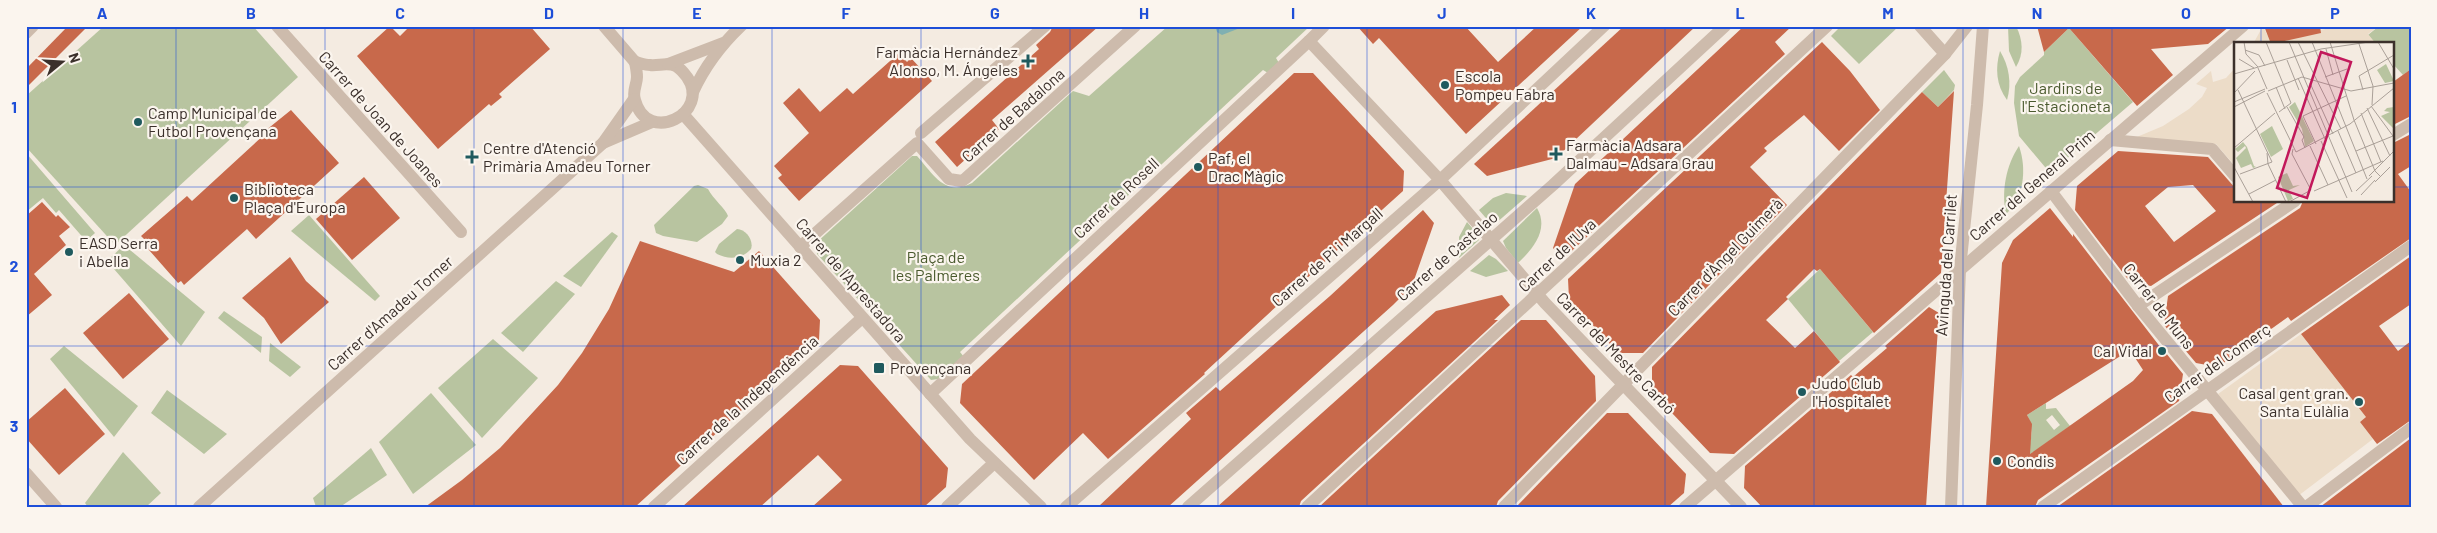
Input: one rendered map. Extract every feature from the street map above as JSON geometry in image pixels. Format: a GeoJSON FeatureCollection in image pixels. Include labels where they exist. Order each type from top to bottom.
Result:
{"type":"FeatureCollection","features":[{"type":"Feature","properties":{"kind":"street"},"geometry":{"type":"LineString","coordinates":[[26,33],[34,26]]}},
{"type":"Feature","properties":{"kind":"street","name":"Carrer de Joan de Joanes"},"geometry":{"type":"LineString","coordinates":[[278,26],[461,232]]}},
{"type":"Feature","properties":{"kind":"street"},"geometry":{"type":"LineString","coordinates":[[604,26],[635,62],[637,79],[634,99],[638,109],[652,122],[660,123],[673,121],[689,108],[701,73],[723,43],[742,26]]}},
{"type":"Feature","properties":{"kind":"street"},"geometry":{"type":"LineString","coordinates":[[921,133],[1045,26]]}},
{"type":"Feature","properties":{"kind":"street","name":"Carrer de Badalona"},"geometry":{"type":"LineString","coordinates":[[800,247],[917,143],[948,179],[962,181],[1136,26]]}},
{"type":"Feature","properties":{"kind":"street","name":"Carrer de Rosell"},"geometry":{"type":"LineString","coordinates":[[930,394],[1324,26]]}},
{"type":"Feature","properties":{"kind":"street","name":"Carrer de Pi i Margall"},"geometry":{"type":"LineString","coordinates":[[1066,507],[1440,180],[1604,26]]}},
{"type":"Feature","properties":{"kind":"street","name":"Carrer de Castelao"},"geometry":{"type":"LineString","coordinates":[[1188,507],[1553,185],[1725,26]]}},
{"type":"Feature","properties":{"kind":"street","name":"Carrer de l'Uva"},"geometry":{"type":"LineString","coordinates":[[1307,507],[1827,26]]}},
{"type":"Feature","properties":{"kind":"street"},"geometry":{"type":"LineString","coordinates":[[1920,26],[1945,54]]}},
{"type":"Feature","properties":{"kind":"street","name":"Carrer d'Àngel Guimerà"},"geometry":{"type":"LineString","coordinates":[[1504,507],[1945,54],[1967,26]]}},
{"type":"Feature","properties":{"kind":"street","name":"Avinguda del Carrilet"},"geometry":{"type":"LineString","coordinates":[[1951,507],[1960,269],[1983,26]]}},
{"type":"Feature","properties":{"kind":"street","name":"Carrer del General Prim"},"geometry":{"type":"LineString","coordinates":[[1685,507],[2242,26]]}},
{"type":"Feature","properties":{"kind":"street","name":"Carrer del Mestre Carbó"},"geometry":{"type":"LineString","coordinates":[[1309,41],[1440,180],[1538,295],[1741,507]]}},
{"type":"Feature","properties":{"kind":"street"},"geometry":{"type":"LineString","coordinates":[[635,62],[652,66],[668,64],[723,43]]}},
{"type":"Feature","properties":{"kind":"street"},"geometry":{"type":"LineString","coordinates":[[668,64],[676,66],[684,72],[693,92]]}},
{"type":"Feature","properties":{"kind":"street","name":"Carrer d'Amadeu Torner"},"geometry":{"type":"LineString","coordinates":[[199,507],[603,143],[634,99]]}},
{"type":"Feature","properties":{"kind":"street","name":"Carrer de l'Aprestadora"},"geometry":{"type":"LineString","coordinates":[[682,114],[930,394],[994,463],[1041,507]]}},
{"type":"Feature","properties":{"kind":"street","name":"Carrer d'Amadeu Torner"},"geometry":{"type":"LineString","coordinates":[[603,143],[652,122]]}},
{"type":"Feature","properties":{"kind":"street"},"geometry":{"type":"LineString","coordinates":[[2394,134],[2411,124]]}},
{"type":"Feature","properties":{"kind":"street"},"geometry":{"type":"LineString","coordinates":[[2110,140],[2212,149],[2234,174]]}},
{"type":"Feature","properties":{"kind":"street","name":"Carrer de Muns"},"geometry":{"type":"LineString","coordinates":[[2051,191],[2138,306],[2304,507]]}},
{"type":"Feature","properties":{"kind":"street"},"geometry":{"type":"LineString","coordinates":[[2138,306],[2294,202]]}},
{"type":"Feature","properties":{"kind":"street","name":"Carrer del Comerç"},"geometry":{"type":"LineString","coordinates":[[2043,507],[2411,246]]}},
{"type":"Feature","properties":{"kind":"street","name":"Carrer de la Independència"},"geometry":{"type":"LineString","coordinates":[[654,507],[862,318]]}},
{"type":"Feature","properties":{"kind":"street"},"geometry":{"type":"LineString","coordinates":[[2304,507],[2411,428]]}},
{"type":"Feature","properties":{"kind":"street"},"geometry":{"type":"LineString","coordinates":[[947,507],[994,463]]}},
{"type":"Feature","properties":{"kind":"street"},"geometry":{"type":"LineString","coordinates":[[26,473],[56,507]]}},
{"type":"Feature","properties":{"kind":"green space","name":"Camp Municipal de Futbol Provençana"},"geometry":{"type":"Polygon","coordinates":[[[104,26],[253,26],[298,77],[115,245],[26,147],[26,96],[104,26]]]}},
{"type":"Feature","properties":{"kind":"green space","name":"Plaça de les Palmeres"},"geometry":{"type":"Polygon","coordinates":[[[1168,26],[1310,26],[1276,58],[1279,63],[1268,73],[1263,70],[960,352],[964,357],[938,379],[931,380],[817,254],[816,243],[912,156],[917,156],[935,177],[947,186],[963,187],[972,183],[1073,91],[1089,96],[1168,26]]]}},
{"type":"Feature","properties":{"kind":"green space"},"geometry":{"type":"Polygon","coordinates":[[[1841,26],[1899,26],[1859,64],[1831,36],[1841,26]]]}},
{"type":"Feature","properties":{"kind":"green space"},"geometry":{"type":"Polygon","coordinates":[[[2008,26],[2016,26],[2020,36],[2021,52],[2016,67],[2009,51],[2008,26]]]}},
{"type":"Feature","properties":{"kind":"green space"},"geometry":{"type":"Polygon","coordinates":[[[2379,26],[2411,26],[2411,69],[2403,75],[2394,65],[2394,42],[2374,42],[2368,35],[2379,26]]]}},
{"type":"Feature","properties":{"kind":"green space","name":"Jardins de l'Estacioneta"},"geometry":{"type":"Polygon","coordinates":[[[2069,28],[2133,102],[2050,173],[2019,136],[2014,103],[2015,86],[2020,77],[2069,28]]]}},
{"type":"Feature","properties":{"kind":"green space"},"geometry":{"type":"Polygon","coordinates":[[[2000,51],[2009,75],[2007,100],[2003,94],[1998,76],[1997,64],[2000,51]]]}},
{"type":"Feature","properties":{"kind":"green space"},"geometry":{"type":"Polygon","coordinates":[[[1944,70],[1955,85],[1954,90],[1938,107],[1922,92],[1944,70]]]}},
{"type":"Feature","properties":{"kind":"green space"},"geometry":{"type":"Polygon","coordinates":[[[2019,146],[2023,164],[2022,183],[2017,200],[2006,214],[2004,188],[2008,170],[2019,146]]]}},
{"type":"Feature","properties":{"kind":"green space"},"geometry":{"type":"Polygon","coordinates":[[[26,153],[95,233],[86,241],[59,210],[56,213],[43,198],[26,212],[26,153]]]}},
{"type":"Feature","properties":{"kind":"green space"},"geometry":{"type":"Polygon","coordinates":[[[698,185],[708,189],[727,213],[728,216],[722,224],[697,242],[656,233],[654,225],[694,186],[698,185]]]}},
{"type":"Feature","properties":{"kind":"green space"},"geometry":{"type":"Polygon","coordinates":[[[1506,193],[1527,196],[1495,224],[1493,222],[1491,224],[1479,210],[1493,198],[1506,193]]]}},
{"type":"Feature","properties":{"kind":"green space"},"geometry":{"type":"Polygon","coordinates":[[[1537,208],[1541,223],[1538,238],[1518,263],[1503,241],[1537,208]]]}},
{"type":"Feature","properties":{"kind":"green space"},"geometry":{"type":"Polygon","coordinates":[[[309,215],[380,296],[375,301],[291,231],[309,215]]]}},
{"type":"Feature","properties":{"kind":"green space"},"geometry":{"type":"Polygon","coordinates":[[[1467,222],[1479,236],[1477,238],[1479,240],[1459,258],[1459,237],[1467,222]]]}},
{"type":"Feature","properties":{"kind":"green space"},"geometry":{"type":"Polygon","coordinates":[[[737,229],[749,236],[751,249],[744,255],[735,258],[717,254],[715,252],[719,244],[737,229]]]}},
{"type":"Feature","properties":{"kind":"green space"},"geometry":{"type":"Polygon","coordinates":[[[612,232],[618,236],[581,287],[563,276],[612,232]]]}},
{"type":"Feature","properties":{"kind":"green space"},"geometry":{"type":"Polygon","coordinates":[[[124,245],[205,312],[181,346],[107,261],[124,245]]]}},
{"type":"Feature","properties":{"kind":"green space"},"geometry":{"type":"Polygon","coordinates":[[[1489,255],[1508,271],[1486,277],[1470,271],[1489,255]]]}},
{"type":"Feature","properties":{"kind":"green space"},"geometry":{"type":"Polygon","coordinates":[[[1820,269],[1873,332],[1839,361],[1788,299],[1820,269]]]}},
{"type":"Feature","properties":{"kind":"green space"},"geometry":{"type":"Polygon","coordinates":[[[556,281],[575,294],[523,352],[501,333],[556,281]]]}},
{"type":"Feature","properties":{"kind":"green space"},"geometry":{"type":"Polygon","coordinates":[[[224,311],[262,337],[261,353],[218,318],[224,311]]]}},
{"type":"Feature","properties":{"kind":"green space"},"geometry":{"type":"Polygon","coordinates":[[[493,339],[538,378],[482,438],[438,388],[493,339]]]}},
{"type":"Feature","properties":{"kind":"green space"},"geometry":{"type":"Polygon","coordinates":[[[270,343],[301,367],[290,377],[269,361],[270,343]]]}},
{"type":"Feature","properties":{"kind":"green space"},"geometry":{"type":"Polygon","coordinates":[[[64,346],[138,406],[114,437],[50,359],[64,346]]]}},
{"type":"Feature","properties":{"kind":"green space"},"geometry":{"type":"Polygon","coordinates":[[[167,390],[227,434],[204,454],[151,413],[167,390]]]}},
{"type":"Feature","properties":{"kind":"green space"},"geometry":{"type":"Polygon","coordinates":[[[431,393],[476,445],[413,494],[379,442],[431,393]]]}},
{"type":"Feature","properties":{"kind":"green space"},"geometry":{"type":"Polygon","coordinates":[[[2046,403],[2046,409],[2056,408],[2070,426],[2025,458],[2031,436],[2031,426],[2027,415],[2046,403]],[[2052,415],[2046,420],[2054,430],[2060,425],[2052,415]]]}},
{"type":"Feature","properties":{"kind":"green space"},"geometry":{"type":"Polygon","coordinates":[[[371,448],[387,475],[340,507],[316,507],[313,498],[371,448]]]}},
{"type":"Feature","properties":{"kind":"green space"},"geometry":{"type":"Polygon","coordinates":[[[123,452],[161,493],[146,507],[88,507],[85,503],[123,452]]]}},
{"type":"Feature","properties":{"kind":"shaded area"},"geometry":{"type":"Polygon","coordinates":[[[2263,26],[2271,42],[2254,42],[2263,26]]]}},
{"type":"Feature","properties":{"kind":"shaded area"},"geometry":{"type":"Polygon","coordinates":[[[2337,26],[2379,26],[2368,34],[2374,42],[2275,42],[2337,26]]]}},
{"type":"Feature","properties":{"kind":"shaded area"},"geometry":{"type":"Polygon","coordinates":[[[2234,69],[2234,165],[2216,144],[2132,139],[2163,126],[2189,109],[2202,97],[2207,88],[2196,84],[2211,71],[2213,82],[2226,78],[2234,69]]]}},
{"type":"Feature","properties":{"kind":"shaded area"},"geometry":{"type":"Polygon","coordinates":[[[2301,334],[2366,417],[2360,422],[2373,439],[2298,496],[2218,394],[2301,334]]]}},
{"type":"Feature","properties":{"kind":"water"},"geometry":{"type":"Polygon","coordinates":[[[1215,26],[1238,26],[1240,28],[1222,35],[1217,32],[1215,26]]]}},
{"type":"Feature","properties":{"kind":"building"},"geometry":{"type":"Polygon","coordinates":[[[68,26],[88,26],[26,88],[26,69],[68,26]]]}},
{"type":"Feature","properties":{"kind":"building"},"geometry":{"type":"Polygon","coordinates":[[[390,26],[400,36],[410,26],[530,26],[550,49],[499,94],[502,97],[491,106],[489,104],[438,149],[357,56],[390,26]]]}},
{"type":"Feature","properties":{"kind":"building"},"geometry":{"type":"Polygon","coordinates":[[[1053,26],[1099,26],[992,120],[999,129],[957,167],[935,142],[1039,49],[1036,45],[1050,32],[1053,26]]]}},
{"type":"Feature","properties":{"kind":"building","name":"Escola Pompeu Fabra"},"geometry":{"type":"Polygon","coordinates":[[[1357,26],[1465,26],[1498,62],[1537,26],[1583,26],[1466,134],[1379,38],[1373,44],[1357,26]]]}},
{"type":"Feature","properties":{"kind":"building"},"geometry":{"type":"Polygon","coordinates":[[[1624,26],[1696,26],[1556,158],[1487,176],[1474,164],[1624,26]]]}},
{"type":"Feature","properties":{"kind":"building"},"geometry":{"type":"Polygon","coordinates":[[[1744,26],[1792,26],[1775,42],[1785,54],[1563,259],[1553,248],[1575,184],[1744,26]]]}},
{"type":"Feature","properties":{"kind":"building"},"geometry":{"type":"Polygon","coordinates":[[[2037,26],[2230,26],[2208,44],[2151,49],[2173,75],[2137,106],[2069,28],[2044,52],[2037,26]]]}},
{"type":"Feature","properties":{"kind":"building"},"geometry":{"type":"Polygon","coordinates":[[[2264,26],[2320,26],[2321,33],[2280,42],[2270,42],[2264,26]]]}},
{"type":"Feature","properties":{"kind":"building"},"geometry":{"type":"Polygon","coordinates":[[[1822,42],[1850,71],[1880,110],[1839,151],[1804,115],[1764,148],[1767,151],[1750,167],[1787,205],[1643,353],[1618,353],[1569,299],[1568,279],[1822,42]]]}},
{"type":"Feature","properties":{"kind":"building"},"geometry":{"type":"Polygon","coordinates":[[[899,53],[907,62],[911,58],[932,81],[799,201],[778,178],[782,175],[774,166],[809,133],[783,103],[799,88],[820,112],[847,88],[853,94],[899,53]]]}},
{"type":"Feature","properties":{"kind":"building"},"geometry":{"type":"Polygon","coordinates":[[[2411,69],[2411,116],[2394,124],[2394,81],[2411,69]]]}},
{"type":"Feature","properties":{"kind":"building"},"geometry":{"type":"Polygon","coordinates":[[[1294,73],[1313,73],[1404,171],[1403,191],[1205,374],[1108,459],[1083,433],[1034,480],[960,403],[962,384],[1294,73]]]}},
{"type":"Feature","properties":{"kind":"building"},"geometry":{"type":"Polygon","coordinates":[[[1954,91],[1941,273],[1874,333],[1820,269],[1817,271],[1814,269],[1786,297],[1788,299],[1766,320],[1795,348],[1814,331],[1840,362],[1734,454],[1710,453],[1652,392],[1652,367],[1922,92],[1938,107],[1954,91]]]}},
{"type":"Feature","properties":{"kind":"building"},"geometry":{"type":"Polygon","coordinates":[[[291,110],[339,163],[256,239],[247,229],[184,285],[181,281],[178,283],[142,242],[145,240],[141,236],[187,196],[192,201],[266,133],[265,131],[291,110]]]}},
{"type":"Feature","properties":{"kind":"building"},"geometry":{"type":"Polygon","coordinates":[[[2411,134],[2411,166],[2398,174],[2411,192],[2411,238],[2291,321],[2288,317],[2218,367],[2196,363],[2164,325],[2168,296],[2300,208],[2303,202],[2394,202],[2394,142],[2411,134]]]}},
{"type":"Feature","properties":{"kind":"building"},"geometry":{"type":"Polygon","coordinates":[[[2118,151],[2208,157],[2234,187],[2234,202],[2278,202],[2151,286],[2130,282],[2075,210],[2077,186],[2118,151]],[[2193,185],[2168,187],[2145,206],[2174,242],[2216,211],[2193,185]]]}},
{"type":"Feature","properties":{"kind":"building"},"geometry":{"type":"Polygon","coordinates":[[[364,177],[400,218],[352,260],[316,219],[364,177]]]}},
{"type":"Feature","properties":{"kind":"building"},"geometry":{"type":"Polygon","coordinates":[[[42,202],[56,217],[58,215],[70,227],[59,236],[66,245],[34,274],[52,295],[26,317],[26,216],[42,202]]]}},
{"type":"Feature","properties":{"kind":"building"},"geometry":{"type":"Polygon","coordinates":[[[2050,208],[2073,237],[2073,234],[2183,374],[2179,401],[2038,500],[2035,507],[1986,507],[2002,263],[2013,240],[2050,208]],[[2130,350],[2027,415],[2032,424],[2030,454],[2133,381],[2143,370],[2130,350]]]}},
{"type":"Feature","properties":{"kind":"building"},"geometry":{"type":"Polygon","coordinates":[[[1423,210],[1434,223],[1412,286],[1393,305],[1168,507],[1098,507],[1191,419],[1186,413],[1216,387],[1220,391],[1330,296],[1423,210]]]}},
{"type":"Feature","properties":{"kind":"building"},"geometry":{"type":"Polygon","coordinates":[[[640,241],[734,272],[759,251],[820,320],[819,340],[635,507],[425,507],[462,480],[500,448],[558,385],[582,353],[609,309],[640,241]]]}},
{"type":"Feature","properties":{"kind":"building"},"geometry":{"type":"Polygon","coordinates":[[[2411,256],[2411,304],[2379,326],[2398,351],[2411,341],[2411,420],[2377,444],[2360,422],[2366,417],[2301,334],[2411,256]]]}},
{"type":"Feature","properties":{"kind":"building"},"geometry":{"type":"Polygon","coordinates":[[[290,257],[306,281],[329,302],[281,344],[264,318],[242,298],[290,257]]]}},
{"type":"Feature","properties":{"kind":"building"},"geometry":{"type":"Polygon","coordinates":[[[129,293],[169,339],[123,379],[83,333],[129,293]]]}},
{"type":"Feature","properties":{"kind":"building"},"geometry":{"type":"Polygon","coordinates":[[[1502,295],[1510,305],[1494,320],[1498,320],[1301,501],[1299,507],[1217,507],[1436,311],[1502,295]]]}},
{"type":"Feature","properties":{"kind":"building"},"geometry":{"type":"Polygon","coordinates":[[[1929,307],[1939,313],[1926,507],[1762,507],[1744,488],[1745,466],[1851,375],[1853,377],[1887,348],[1885,346],[1929,307]]]}},
{"type":"Feature","properties":{"kind":"building"},"geometry":{"type":"Polygon","coordinates":[[[1521,320],[1546,320],[1595,376],[1596,401],[1498,501],[1496,507],[1319,507],[1521,320]]]}},
{"type":"Feature","properties":{"kind":"building"},"geometry":{"type":"Polygon","coordinates":[[[840,365],[858,366],[948,468],[946,487],[924,507],[812,507],[842,480],[818,455],[760,507],[682,507],[840,365]]]}},
{"type":"Feature","properties":{"kind":"building"},"geometry":{"type":"Polygon","coordinates":[[[65,388],[105,434],[59,475],[26,438],[26,422],[65,388]]]}},
{"type":"Feature","properties":{"kind":"building"},"geometry":{"type":"Polygon","coordinates":[[[2192,411],[2212,414],[2284,507],[2057,507],[2192,411]]]}},
{"type":"Feature","properties":{"kind":"building"},"geometry":{"type":"Polygon","coordinates":[[[1607,413],[1628,413],[1686,474],[1684,493],[1668,507],[1516,507],[1607,413]]]}},
{"type":"Feature","properties":{"kind":"building"},"geometry":{"type":"Polygon","coordinates":[[[2411,438],[2411,507],[2320,507],[2411,438]]]}},
{"type":"Feature","properties":{"kind":"place","name":"Farmàcia Hernández Alonso, M. Ángeles"},"geometry":{"type":"Point","coordinates":[1028,61]}},
{"type":"Feature","properties":{"kind":"place","name":"Escola Pompeu Fabra"},"geometry":{"type":"Point","coordinates":[1445,85]}},
{"type":"Feature","properties":{"kind":"place","name":"Camp Municipal de Futbol Provençana"},"geometry":{"type":"Point","coordinates":[138,122]}},
{"type":"Feature","properties":{"kind":"place","name":"Farmàcia Adsara Dalmau - Adsara Grau"},"geometry":{"type":"Point","coordinates":[1556,154]}},
{"type":"Feature","properties":{"kind":"place","name":"Centre d'Atenció Primària Amadeu Torner"},"geometry":{"type":"Point","coordinates":[472,157]}},
{"type":"Feature","properties":{"kind":"place","name":"Paf, el Drac Màgic"},"geometry":{"type":"Point","coordinates":[1198,167]}},
{"type":"Feature","properties":{"kind":"place","name":"Biblioteca Plaça d'Europa"},"geometry":{"type":"Point","coordinates":[234,198]}},
{"type":"Feature","properties":{"kind":"place","name":"EASD Serra i Abella"},"geometry":{"type":"Point","coordinates":[69,252]}},
{"type":"Feature","properties":{"kind":"place","name":"Muxia 2"},"geometry":{"type":"Point","coordinates":[740,260]}},
{"type":"Feature","properties":{"kind":"place","name":"Cal Vidal"},"geometry":{"type":"Point","coordinates":[2162,351]}},
{"type":"Feature","properties":{"kind":"place","name":"Provençana"},"geometry":{"type":"Point","coordinates":[879,368]}},
{"type":"Feature","properties":{"kind":"place","name":"Judo Club l'Hospitalet"},"geometry":{"type":"Point","coordinates":[1802,392]}},
{"type":"Feature","properties":{"kind":"place","name":"Casal gent gran. Santa Eulàlia"},"geometry":{"type":"Point","coordinates":[2359,402]}},
{"type":"Feature","properties":{"kind":"place","name":"Condis"},"geometry":{"type":"Point","coordinates":[1997,461]}}]}
